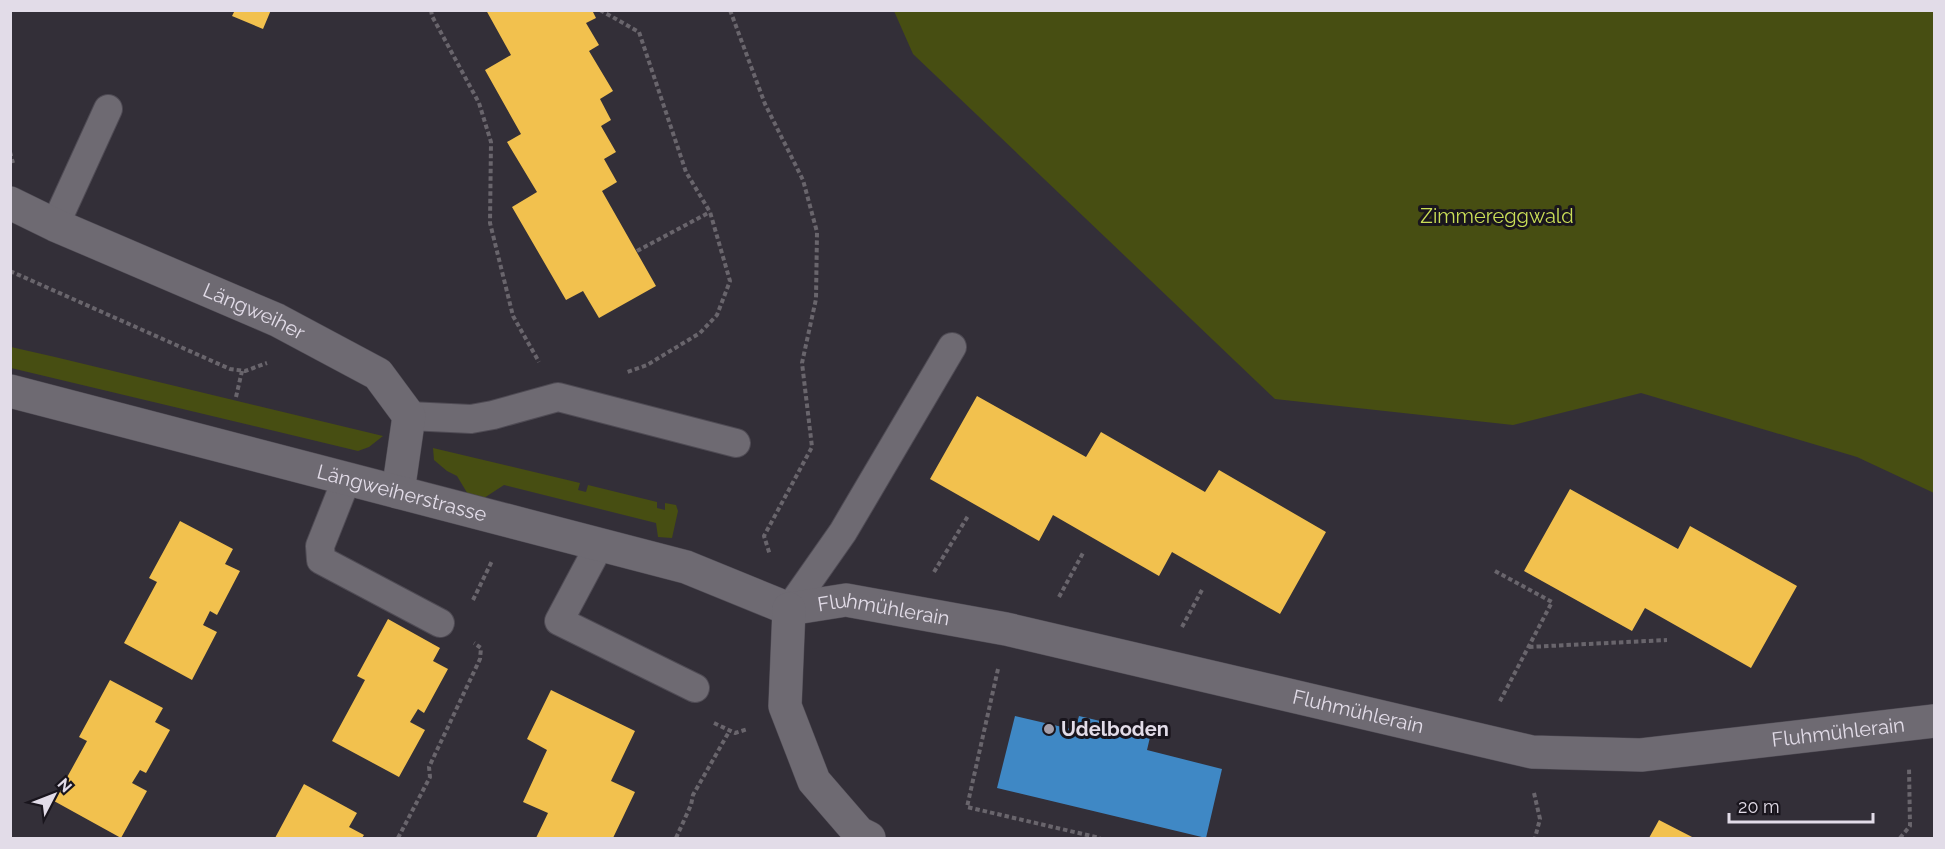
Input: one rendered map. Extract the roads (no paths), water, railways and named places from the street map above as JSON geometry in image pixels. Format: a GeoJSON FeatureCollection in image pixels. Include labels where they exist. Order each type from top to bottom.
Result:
{"type":"FeatureCollection","features":[{"type":"Feature","properties":{"kind":"street","name":"Längweiher"},"geometry":{"type":"LineString","coordinates":[[10,203],[55,225],[277,320],[378,374],[409,416]]}},
{"type":"Feature","properties":{"kind":"street","name":"Längweiherstrasse"},"geometry":{"type":"LineString","coordinates":[[10,391],[686,567],[789,609]]}},
{"type":"Feature","properties":{"kind":"street"},"geometry":{"type":"LineString","coordinates":[[398,492],[409,416]]}},
{"type":"Feature","properties":{"kind":"street","name":"Fluhmühlerain"},"geometry":{"type":"LineString","coordinates":[[789,609],[846,600],[1006,629],[1532,752],[1641,755],[1922,723]]}},
{"type":"Feature","properties":{"kind":"street"},"geometry":{"type":"LineString","coordinates":[[789,609],[785,705],[814,782],[859,832],[869,838]]}},
{"type":"Feature","properties":{"kind":"lane"},"geometry":{"type":"LineString","coordinates":[[55,225],[108,109]]}},
{"type":"Feature","properties":{"kind":"lane"},"geometry":{"type":"LineString","coordinates":[[789,609],[843,532],[952,347]]}},
{"type":"Feature","properties":{"kind":"lane"},"geometry":{"type":"LineString","coordinates":[[409,416],[471,419],[558,397],[736,443]]}},
{"type":"Feature","properties":{"kind":"lane"},"geometry":{"type":"LineString","coordinates":[[347,478],[320,546],[321,560],[448,628]]}},
{"type":"Feature","properties":{"kind":"lane"},"geometry":{"type":"LineString","coordinates":[[600,544],[560,621],[695,688]]}},
{"type":"Feature","properties":{"kind":"place","name":"Udelboden"},"geometry":{"type":"Point","coordinates":[1049,729]}},
{"type":"Feature","properties":{"kind":"park label","name":"Zimmereggwald"},"geometry":{"type":"Point","coordinates":[1497,216]}}]}
